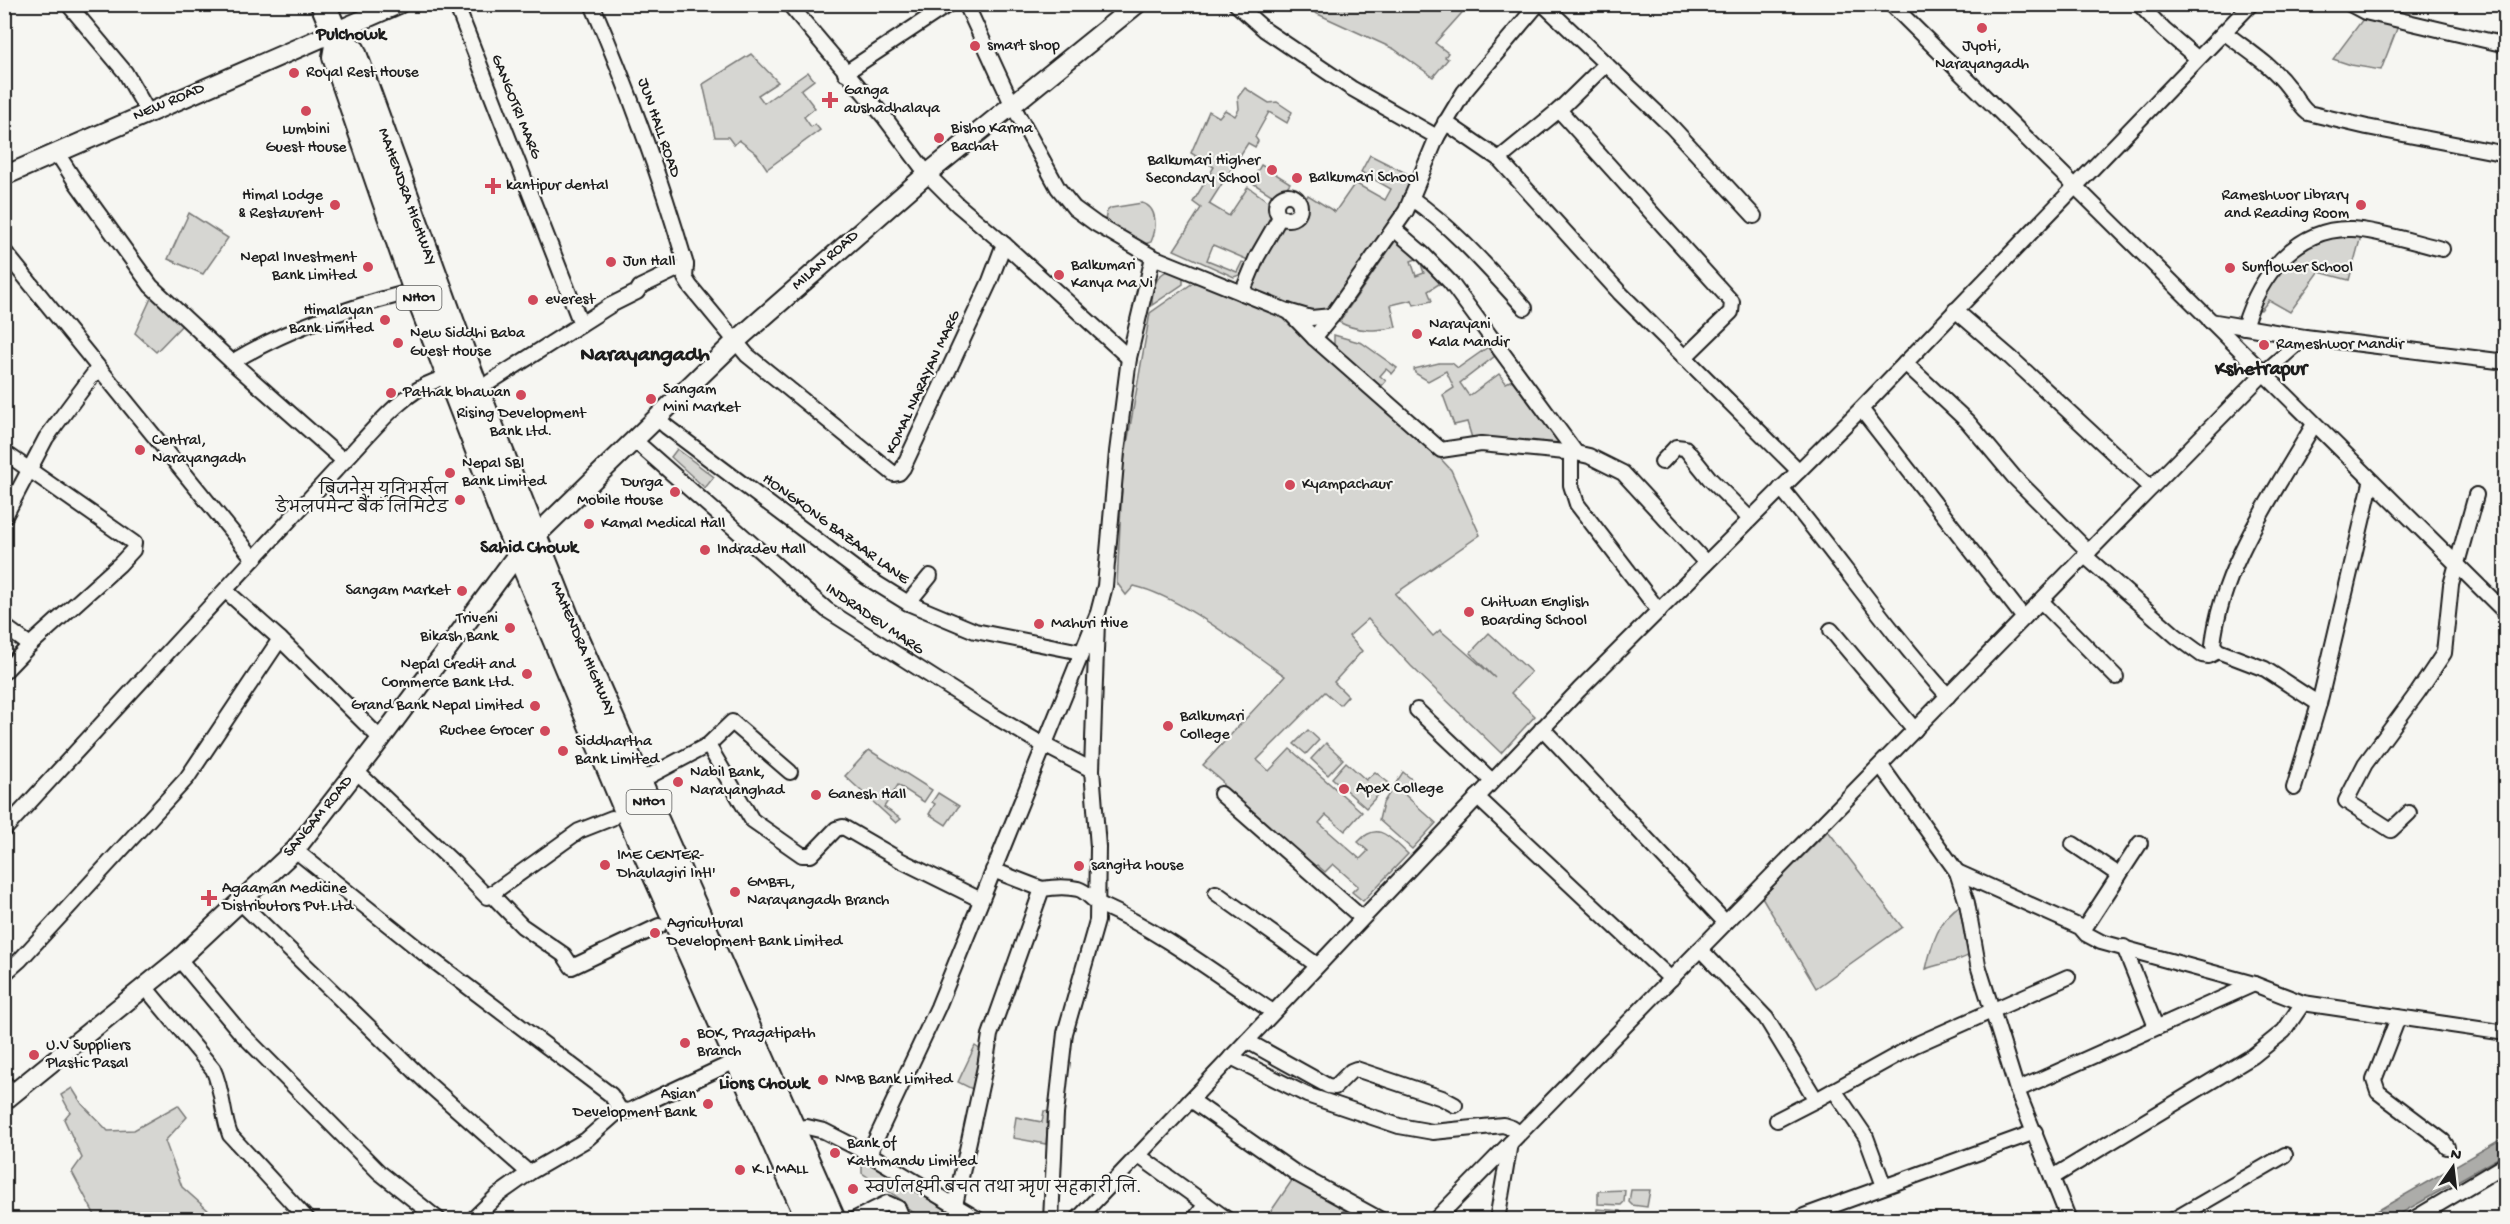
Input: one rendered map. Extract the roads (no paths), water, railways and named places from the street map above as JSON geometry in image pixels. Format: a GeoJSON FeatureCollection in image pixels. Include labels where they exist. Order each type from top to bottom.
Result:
{"type":"FeatureCollection","features":[{"type":"Feature","properties":{"kind":"highway","name":"MAHENDRA HIGHWAY"},"geometry":{"type":"LineString","coordinates":[[323,4],[336,36],[352,51],[359,67],[476,389],[527,545],[627,811],[749,1055]]}},
{"type":"Feature","properties":{"kind":"highway","name":"MAHENDRA HIGHWAY"},"geometry":{"type":"LineString","coordinates":[[527,545],[566,616],[640,781],[749,1055],[783,1132],[833,1220]]}},
{"type":"Feature","properties":{"kind":"highway","name":"MAHENDRA HIGHWAY"},"geometry":{"type":"LineString","coordinates":[[783,1132],[809,1220]]}},
{"type":"Feature","properties":{"kind":"street"},"geometry":{"type":"LineString","coordinates":[[68,4],[125,72],[148,112]]}},
{"type":"Feature","properties":{"kind":"street","name":"NEW ROAD"},"geometry":{"type":"LineString","coordinates":[[4,176],[148,112],[336,36],[399,4]]}},
{"type":"Feature","properties":{"kind":"street","name":"GANGOTRI MARG"},"geometry":{"type":"LineString","coordinates":[[456,4],[581,324]]}},
{"type":"Feature","properties":{"kind":"street","name":"JUN HALL ROAD"},"geometry":{"type":"LineString","coordinates":[[592,4],[626,84],[686,265],[685,278],[736,341]]}},
{"type":"Feature","properties":{"kind":"street"},"geometry":{"type":"LineString","coordinates":[[789,4],[885,118],[927,174],[958,205],[1130,358]]}},
{"type":"Feature","properties":{"kind":"street"},"geometry":{"type":"LineString","coordinates":[[845,73],[949,4]]}},
{"type":"Feature","properties":{"kind":"street"},"geometry":{"type":"LineString","coordinates":[[966,4],[1012,104],[1058,188],[1074,208],[1096,224],[1153,257],[1287,311],[1311,318],[1332,316]]}},
{"type":"Feature","properties":{"kind":"street","name":"MILAN ROAD"},"geometry":{"type":"LineString","coordinates":[[527,545],[736,341],[927,174],[1137,4]]}},
{"type":"Feature","properties":{"kind":"street"},"geometry":{"type":"LineString","coordinates":[[1236,4],[1265,30],[1351,88],[1437,137]]}},
{"type":"Feature","properties":{"kind":"street"},"geometry":{"type":"LineString","coordinates":[[1314,338],[1394,229],[1412,198],[1437,137],[1464,92],[1538,4]]}},
{"type":"Feature","properties":{"kind":"street"},"geometry":{"type":"LineString","coordinates":[[1543,4],[1672,127],[1754,216]]}},
{"type":"Feature","properties":{"kind":"street"},"geometry":{"type":"LineString","coordinates":[[1891,4],[2505,613]]}},
{"type":"Feature","properties":{"kind":"street"},"geometry":{"type":"LineString","coordinates":[[2139,4],[2164,30],[2197,58]]}},
{"type":"Feature","properties":{"kind":"street"},"geometry":{"type":"LineString","coordinates":[[1077,1220],[1542,728],[1861,409],[2251,4]]}},
{"type":"Feature","properties":{"kind":"street"},"geometry":{"type":"LineString","coordinates":[[2350,4],[2365,12],[2505,45]]}},
{"type":"Feature","properties":{"kind":"street"},"geometry":{"type":"LineString","coordinates":[[2224,32],[2277,75],[2308,113],[2505,154]]}},
{"type":"Feature","properties":{"kind":"street"},"geometry":{"type":"LineString","coordinates":[[1499,159],[1559,110],[1606,64]]}},
{"type":"Feature","properties":{"kind":"street"},"geometry":{"type":"LineString","coordinates":[[1559,110],[1732,302],[1731,312],[1684,358]]}},
{"type":"Feature","properties":{"kind":"street"},"geometry":{"type":"LineString","coordinates":[[1445,122],[1499,159],[1620,293],[1799,471]]}},
{"type":"Feature","properties":{"kind":"street"},"geometry":{"type":"LineString","coordinates":[[57,153],[151,286],[232,362],[344,461]]}},
{"type":"Feature","properties":{"kind":"street"},"geometry":{"type":"LineString","coordinates":[[1412,198],[1438,217],[1464,241],[1525,308]]}},
{"type":"Feature","properties":{"kind":"street"},"geometry":{"type":"LineString","coordinates":[[1242,293],[1257,257],[1280,217]]}},
{"type":"Feature","properties":{"kind":"street"},"geometry":{"type":"LineString","coordinates":[[1394,229],[1423,254],[1451,284],[1573,453],[1571,485],[1577,504],[1659,611]]}},
{"type":"Feature","properties":{"kind":"street"},"geometry":{"type":"LineString","coordinates":[[2244,327],[2249,311],[2261,288],[2282,259],[2293,247],[2320,232],[2355,229],[2442,249]]}},
{"type":"Feature","properties":{"kind":"street","name":"KOMAL NARAYAN MARG"},"geometry":{"type":"LineString","coordinates":[[736,341],[747,355],[844,436],[894,474],[899,473],[933,407],[990,281],[1004,244]]}},
{"type":"Feature","properties":{"kind":"street"},"geometry":{"type":"LineString","coordinates":[[869,1154],[938,1007],[1098,613],[1105,586],[1117,452],[1130,358],[1153,257]]}},
{"type":"Feature","properties":{"kind":"street"},"geometry":{"type":"LineString","coordinates":[[6,258],[254,559]]}},
{"type":"Feature","properties":{"kind":"street"},"geometry":{"type":"LineString","coordinates":[[490,382],[581,324],[637,292],[640,287],[686,265]]}},
{"type":"Feature","properties":{"kind":"street"},"geometry":{"type":"LineString","coordinates":[[232,362],[264,343],[304,326],[402,294]]}},
{"type":"Feature","properties":{"kind":"street"},"geometry":{"type":"LineString","coordinates":[[1955,310],[2011,358],[2151,488]]}},
{"type":"Feature","properties":{"kind":"street"},"geometry":{"type":"LineString","coordinates":[[1287,311],[1314,338],[1441,450],[1481,444],[1589,456],[1623,473],[1706,563]]}},
{"type":"Feature","properties":{"kind":"street"},"geometry":{"type":"LineString","coordinates":[[2210,321],[2305,337],[2505,362]]}},
{"type":"Feature","properties":{"kind":"street"},"geometry":{"type":"LineString","coordinates":[[1435,1220],[2264,373],[2305,337]]}},
{"type":"Feature","properties":{"kind":"street"},"geometry":{"type":"LineString","coordinates":[[1905,363],[1968,422],[2014,477],[2087,554],[2176,636],[2202,655],[2209,656],[2218,651]]}},
{"type":"Feature","properties":{"kind":"street"},"geometry":{"type":"LineString","coordinates":[[4,518],[28,469],[52,429],[98,368]]}},
{"type":"Feature","properties":{"kind":"street"},"geometry":{"type":"LineString","coordinates":[[4,831],[344,461],[390,413],[420,386],[435,381]]}},
{"type":"Feature","properties":{"kind":"street"},"geometry":{"type":"LineString","coordinates":[[1861,409],[2024,618]]}},
{"type":"Feature","properties":{"kind":"street","name":"HONGKONG BAZAAR LANE"},"geometry":{"type":"LineString","coordinates":[[657,418],[667,428],[866,576],[908,603],[975,631],[1081,651]]}},
{"type":"Feature","properties":{"kind":"street"},"geometry":{"type":"LineString","coordinates":[[2314,424],[2240,555],[2215,626],[2213,645],[2218,651],[2265,669],[2319,704]]}},
{"type":"Feature","properties":{"kind":"street","name":"INDRADEV MARG"},"geometry":{"type":"LineString","coordinates":[[634,440],[827,610],[913,667],[1044,745],[1092,770]]}},
{"type":"Feature","properties":{"kind":"street"},"geometry":{"type":"LineString","coordinates":[[1662,462],[1676,447],[1684,448],[1710,479],[1750,519]]}},
{"type":"Feature","properties":{"kind":"street"},"geometry":{"type":"LineString","coordinates":[[4,452],[134,543],[133,550],[120,564],[30,645],[4,672]]}},
{"type":"Feature","properties":{"kind":"street"},"geometry":{"type":"LineString","coordinates":[[2294,788],[2319,704],[2372,483]]}},
{"type":"Feature","properties":{"kind":"street"},"geometry":{"type":"LineString","coordinates":[[1781,488],[1823,538],[1914,658],[1948,696]]}},
{"type":"Feature","properties":{"kind":"street"},"geometry":{"type":"LineString","coordinates":[[2409,813],[2391,830],[2346,801],[2365,764],[2444,653],[2451,585],[2476,495]]}},
{"type":"Feature","properties":{"kind":"street","name":"SANGAM ROAD"},"geometry":{"type":"LineString","coordinates":[[8,1092],[179,959],[295,850],[527,545]]}},
{"type":"Feature","properties":{"kind":"street"},"geometry":{"type":"LineString","coordinates":[[908,603],[930,576]]}},
{"type":"Feature","properties":{"kind":"street"},"geometry":{"type":"LineString","coordinates":[[226,591],[280,639],[381,739]]}},
{"type":"Feature","properties":{"kind":"street"},"geometry":{"type":"LineString","coordinates":[[2041,601],[2116,677]]}},
{"type":"Feature","properties":{"kind":"street"},"geometry":{"type":"LineString","coordinates":[[1051,1220],[1056,1114],[1065,1033],[1097,921],[1098,847],[1092,770],[1098,613]]}},
{"type":"Feature","properties":{"kind":"street"},"geometry":{"type":"LineString","coordinates":[[4,626],[30,645]]}},
{"type":"Feature","properties":{"kind":"street"},"geometry":{"type":"LineString","coordinates":[[1831,630],[1915,730]]}},
{"type":"Feature","properties":{"kind":"street"},"geometry":{"type":"LineString","coordinates":[[4,974],[20,960],[188,778],[280,639]]}},
{"type":"Feature","properties":{"kind":"street"},"geometry":{"type":"LineString","coordinates":[[1417,710],[1492,781]]}},
{"type":"Feature","properties":{"kind":"street"},"geometry":{"type":"LineString","coordinates":[[640,781],[708,745],[729,723],[734,723],[790,772]]}},
{"type":"Feature","properties":{"kind":"street"},"geometry":{"type":"LineString","coordinates":[[1542,728],[1725,922]]}},
{"type":"Feature","properties":{"kind":"street"},"geometry":{"type":"LineString","coordinates":[[708,745],[752,820],[802,855],[811,855],[836,829],[843,827],[900,860],[981,900]]}},
{"type":"Feature","properties":{"kind":"street"},"geometry":{"type":"LineString","coordinates":[[1881,766],[1957,872],[1967,903],[1978,965],[2017,1090],[2069,1220]]}},
{"type":"Feature","properties":{"kind":"street"},"geometry":{"type":"LineString","coordinates":[[356,771],[454,862],[487,897],[579,831],[612,818]]}},
{"type":"Feature","properties":{"kind":"street"},"geometry":{"type":"LineString","coordinates":[[1221,794],[1362,918]]}},
{"type":"Feature","properties":{"kind":"street"},"geometry":{"type":"LineString","coordinates":[[1477,797],[1671,979]]}},
{"type":"Feature","properties":{"kind":"street"},"geometry":{"type":"LineString","coordinates":[[2084,929],[2140,843]]}},
{"type":"Feature","properties":{"kind":"street"},"geometry":{"type":"LineString","coordinates":[[2073,844],[2120,875]]}},
{"type":"Feature","properties":{"kind":"street"},"geometry":{"type":"LineString","coordinates":[[295,850],[426,955],[611,1095],[620,1110]]}},
{"type":"Feature","properties":{"kind":"street"},"geometry":{"type":"LineString","coordinates":[[993,870],[1042,889],[1060,886],[1080,890],[1098,903],[1129,916],[1273,1012]]}},
{"type":"Feature","properties":{"kind":"street"},"geometry":{"type":"LineString","coordinates":[[1957,872],[2084,929],[2086,934],[2101,942],[2254,984],[2303,1003],[2505,1033]]}},
{"type":"Feature","properties":{"kind":"street"},"geometry":{"type":"LineString","coordinates":[[956,1206],[990,1035],[1042,889]]}},
{"type":"Feature","properties":{"kind":"street"},"geometry":{"type":"LineString","coordinates":[[1216,893],[1317,965]]}},
{"type":"Feature","properties":{"kind":"street"},"geometry":{"type":"LineString","coordinates":[[491,894],[522,926],[564,955],[572,968],[658,926]]}},
{"type":"Feature","properties":{"kind":"street"},"geometry":{"type":"LineString","coordinates":[[241,903],[426,1082],[529,1173]]}},
{"type":"Feature","properties":{"kind":"street"},"geometry":{"type":"LineString","coordinates":[[2124,947],[2156,1027]]}},
{"type":"Feature","properties":{"kind":"street"},"geometry":{"type":"LineString","coordinates":[[1700,949],[1766,1018],[1816,1100]]}},
{"type":"Feature","properties":{"kind":"street"},"geometry":{"type":"LineString","coordinates":[[179,959],[240,1032],[289,1082],[379,1172],[439,1220]]}},
{"type":"Feature","properties":{"kind":"street"},"geometry":{"type":"LineString","coordinates":[[1777,1119],[1915,1045],[2068,977]]}},
{"type":"Feature","properties":{"kind":"street"},"geometry":{"type":"LineString","coordinates":[[2017,1090],[2254,984]]}},
{"type":"Feature","properties":{"kind":"street"},"geometry":{"type":"LineString","coordinates":[[145,987],[213,1069],[219,1083],[225,1121],[230,1135],[308,1220]]}},
{"type":"Feature","properties":{"kind":"street"},"geometry":{"type":"LineString","coordinates":[[2053,1177],[2253,1056],[2284,1031],[2303,1003]]}},
{"type":"Feature","properties":{"kind":"street"},"geometry":{"type":"LineString","coordinates":[[2398,1018],[2374,1080],[2378,1092],[2443,1141],[2447,1147]]}},
{"type":"Feature","properties":{"kind":"street"},"geometry":{"type":"LineString","coordinates":[[1247,1041],[1328,1086],[1335,1087],[1356,1069],[1432,1094],[1455,1105]]}},
{"type":"Feature","properties":{"kind":"street"},"geometry":{"type":"LineString","coordinates":[[472,1220],[498,1195],[529,1173],[586,1140],[620,1110],[629,1111],[749,1055]]}},
{"type":"Feature","properties":{"kind":"street"},"geometry":{"type":"LineString","coordinates":[[1231,1057],[1307,1095],[1399,1126],[1433,1132],[1503,1125],[1512,1128],[1515,1138],[1497,1220]]}},
{"type":"Feature","properties":{"kind":"street"},"geometry":{"type":"LineString","coordinates":[[1834,1090],[1866,1137],[1884,1186]]}},
{"type":"Feature","properties":{"kind":"street"},"geometry":{"type":"LineString","coordinates":[[1191,1100],[1297,1174],[1381,1220]]}},
{"type":"Feature","properties":{"kind":"street"},"geometry":{"type":"LineString","coordinates":[[783,1132],[807,1127],[824,1131],[869,1154],[978,1220]]}},
{"type":"Feature","properties":{"kind":"street"},"geometry":{"type":"LineString","coordinates":[[1805,1220],[1804,1216],[2035,1132]]}},
{"type":"Feature","properties":{"kind":"street"},"geometry":{"type":"LineString","coordinates":[[2173,1220],[2285,1155]]}},
{"type":"Feature","properties":{"kind":"street"},"geometry":{"type":"LineString","coordinates":[[1139,1156],[1228,1220]]}},
{"type":"Feature","properties":{"kind":"street"},"geometry":{"type":"LineString","coordinates":[[2412,1220],[2505,1164]]}},
{"type":"Feature","properties":{"kind":"street"},"geometry":{"type":"LineString","coordinates":[[853,1220],[887,1203],[898,1208],[903,1220]]}},
{"type":"Feature","properties":{"kind":"street"},"geometry":{"type":"LineString","coordinates":[[1194,1220],[1206,1204]]}},
{"type":"Feature","properties":{"kind":"place","name":"Jyoti, Narayangadh"},"geometry":{"type":"Point","coordinates":[1982,28]}},
{"type":"Feature","properties":{"kind":"place","name":"smart shop"},"geometry":{"type":"Point","coordinates":[975,46]}},
{"type":"Feature","properties":{"kind":"place","name":"Royal Rest House"},"geometry":{"type":"Point","coordinates":[294,73]}},
{"type":"Feature","properties":{"kind":"place","name":"Ganga aushadhalaya"},"geometry":{"type":"Point","coordinates":[830,100]}},
{"type":"Feature","properties":{"kind":"place","name":"Lumbini Guest House"},"geometry":{"type":"Point","coordinates":[306,111]}},
{"type":"Feature","properties":{"kind":"place","name":"Bisho Karma Bachat"},"geometry":{"type":"Point","coordinates":[939,138]}},
{"type":"Feature","properties":{"kind":"place","name":"Balkumari Higher Secondary School"},"geometry":{"type":"Point","coordinates":[1272,170]}},
{"type":"Feature","properties":{"kind":"place","name":"Balkumari School"},"geometry":{"type":"Point","coordinates":[1297,178]}},
{"type":"Feature","properties":{"kind":"place","name":"kantipur dental"},"geometry":{"type":"Point","coordinates":[493,186]}},
{"type":"Feature","properties":{"kind":"place","name":"Himal Lodge & Restaurent"},"geometry":{"type":"Point","coordinates":[335,205]}},
{"type":"Feature","properties":{"kind":"place","name":"Rameshwor Library and Reading Room"},"geometry":{"type":"Point","coordinates":[2361,205]}},
{"type":"Feature","properties":{"kind":"place","name":"Jun Hall"},"geometry":{"type":"Point","coordinates":[611,262]}},
{"type":"Feature","properties":{"kind":"place","name":"Nepal Investment Bank Limited"},"geometry":{"type":"Point","coordinates":[368,267]}},
{"type":"Feature","properties":{"kind":"place","name":"Sunflower School"},"geometry":{"type":"Point","coordinates":[2230,268]}},
{"type":"Feature","properties":{"kind":"place","name":"Balkumari Kanya Ma Vi"},"geometry":{"type":"Point","coordinates":[1059,275]}},
{"type":"Feature","properties":{"kind":"place","name":"everest"},"geometry":{"type":"Point","coordinates":[533,300]}},
{"type":"Feature","properties":{"kind":"place","name":"Himalayan Bank Limited"},"geometry":{"type":"Point","coordinates":[385,320]}},
{"type":"Feature","properties":{"kind":"place","name":"Narayani Kala Mandir"},"geometry":{"type":"Point","coordinates":[1417,334]}},
{"type":"Feature","properties":{"kind":"place","name":"New Siddhi Baba Guest House"},"geometry":{"type":"Point","coordinates":[398,343]}},
{"type":"Feature","properties":{"kind":"place","name":"Rameshwor Mandir"},"geometry":{"type":"Point","coordinates":[2264,345]}},
{"type":"Feature","properties":{"kind":"place","name":"Pathak bhawan"},"geometry":{"type":"Point","coordinates":[391,393]}},
{"type":"Feature","properties":{"kind":"place","name":"Rising Development Bank Ltd."},"geometry":{"type":"Point","coordinates":[521,395]}},
{"type":"Feature","properties":{"kind":"place","name":"Sangam Mini Market"},"geometry":{"type":"Point","coordinates":[651,399]}},
{"type":"Feature","properties":{"kind":"place","name":"Central, Narayangadh"},"geometry":{"type":"Point","coordinates":[140,450]}},
{"type":"Feature","properties":{"kind":"place","name":"Nepal SBI Bank Limited"},"geometry":{"type":"Point","coordinates":[450,473]}},
{"type":"Feature","properties":{"kind":"place","name":"Kyampachaur"},"geometry":{"type":"Point","coordinates":[1290,485]}},
{"type":"Feature","properties":{"kind":"place","name":"Durga Mobile House"},"geometry":{"type":"Point","coordinates":[675,492]}},
{"type":"Feature","properties":{"kind":"place","name":"बिजनेस युनिभर्सल डेभलपमेन्ट बैंक लिमिटेड"},"geometry":{"type":"Point","coordinates":[460,500]}},
{"type":"Feature","properties":{"kind":"place","name":"Kamal Medical Hall"},"geometry":{"type":"Point","coordinates":[589,524]}},
{"type":"Feature","properties":{"kind":"place","name":"Indradev Hall"},"geometry":{"type":"Point","coordinates":[705,550]}},
{"type":"Feature","properties":{"kind":"place","name":"Sangam Market"},"geometry":{"type":"Point","coordinates":[462,591]}},
{"type":"Feature","properties":{"kind":"place","name":"Chitwan English Boarding School"},"geometry":{"type":"Point","coordinates":[1469,612]}},
{"type":"Feature","properties":{"kind":"place","name":"Mahuri Hive"},"geometry":{"type":"Point","coordinates":[1039,624]}},
{"type":"Feature","properties":{"kind":"place","name":"Triveni Bikash Bank"},"geometry":{"type":"Point","coordinates":[510,628]}},
{"type":"Feature","properties":{"kind":"place","name":"Nepal Credit and Commerce Bank Ltd."},"geometry":{"type":"Point","coordinates":[527,674]}},
{"type":"Feature","properties":{"kind":"place","name":"Grand Bank Nepal Limited"},"geometry":{"type":"Point","coordinates":[535,706]}},
{"type":"Feature","properties":{"kind":"place","name":"Balkumari College"},"geometry":{"type":"Point","coordinates":[1168,726]}},
{"type":"Feature","properties":{"kind":"place","name":"Ruchee Grocer"},"geometry":{"type":"Point","coordinates":[545,731]}},
{"type":"Feature","properties":{"kind":"place","name":"Siddhartha Bank Limited"},"geometry":{"type":"Point","coordinates":[563,751]}},
{"type":"Feature","properties":{"kind":"place","name":"Nabil Bank, Narayanghad"},"geometry":{"type":"Point","coordinates":[678,782]}},
{"type":"Feature","properties":{"kind":"place","name":"Apex College"},"geometry":{"type":"Point","coordinates":[1344,789]}},
{"type":"Feature","properties":{"kind":"place","name":"Ganesh Hall"},"geometry":{"type":"Point","coordinates":[816,795]}},
{"type":"Feature","properties":{"kind":"place","name":"IME CENTER- Dhaulagiri Intl'"},"geometry":{"type":"Point","coordinates":[605,865]}},
{"type":"Feature","properties":{"kind":"place","name":"sangita house"},"geometry":{"type":"Point","coordinates":[1079,866]}},
{"type":"Feature","properties":{"kind":"place","name":"GMBFL, Narayangadh Branch"},"geometry":{"type":"Point","coordinates":[735,892]}},
{"type":"Feature","properties":{"kind":"place","name":"Agaaman Medicine Distributors Pvt.Ltd"},"geometry":{"type":"Point","coordinates":[209,898]}},
{"type":"Feature","properties":{"kind":"place","name":"Agricultural Development Bank Limited"},"geometry":{"type":"Point","coordinates":[655,933]}},
{"type":"Feature","properties":{"kind":"place","name":"BOK, Pragatipath Branch"},"geometry":{"type":"Point","coordinates":[685,1043]}},
{"type":"Feature","properties":{"kind":"place","name":"U.V Suppliers Plastic Pasal"},"geometry":{"type":"Point","coordinates":[34,1055]}},
{"type":"Feature","properties":{"kind":"place","name":"NMB Bank Limited"},"geometry":{"type":"Point","coordinates":[823,1080]}},
{"type":"Feature","properties":{"kind":"place","name":"Asian Development Bank"},"geometry":{"type":"Point","coordinates":[708,1104]}},
{"type":"Feature","properties":{"kind":"place","name":"Bank of Kathmandu Limited"},"geometry":{"type":"Point","coordinates":[835,1153]}},
{"type":"Feature","properties":{"kind":"place","name":"K.L MALL"},"geometry":{"type":"Point","coordinates":[740,1170]}},
{"type":"Feature","properties":{"kind":"place","name":"स्वर्णलक्ष्मी बचत तथा ऋण सहकारी लि."},"geometry":{"type":"Point","coordinates":[853,1189]}},
{"type":"Feature","properties":{"kind":"district","name":"Pulchowk"},"geometry":{"type":"Point","coordinates":[351,35]}},
{"type":"Feature","properties":{"kind":"district","name":"Narayangadh"},"geometry":{"type":"Point","coordinates":[645,356]}},
{"type":"Feature","properties":{"kind":"district","name":"Kshetrapur"},"geometry":{"type":"Point","coordinates":[2261,370]}},
{"type":"Feature","properties":{"kind":"district","name":"Sahid Chowk"},"geometry":{"type":"Point","coordinates":[529,548]}},
{"type":"Feature","properties":{"kind":"district","name":"Lions Chowk"},"geometry":{"type":"Point","coordinates":[764,1084]}}]}
